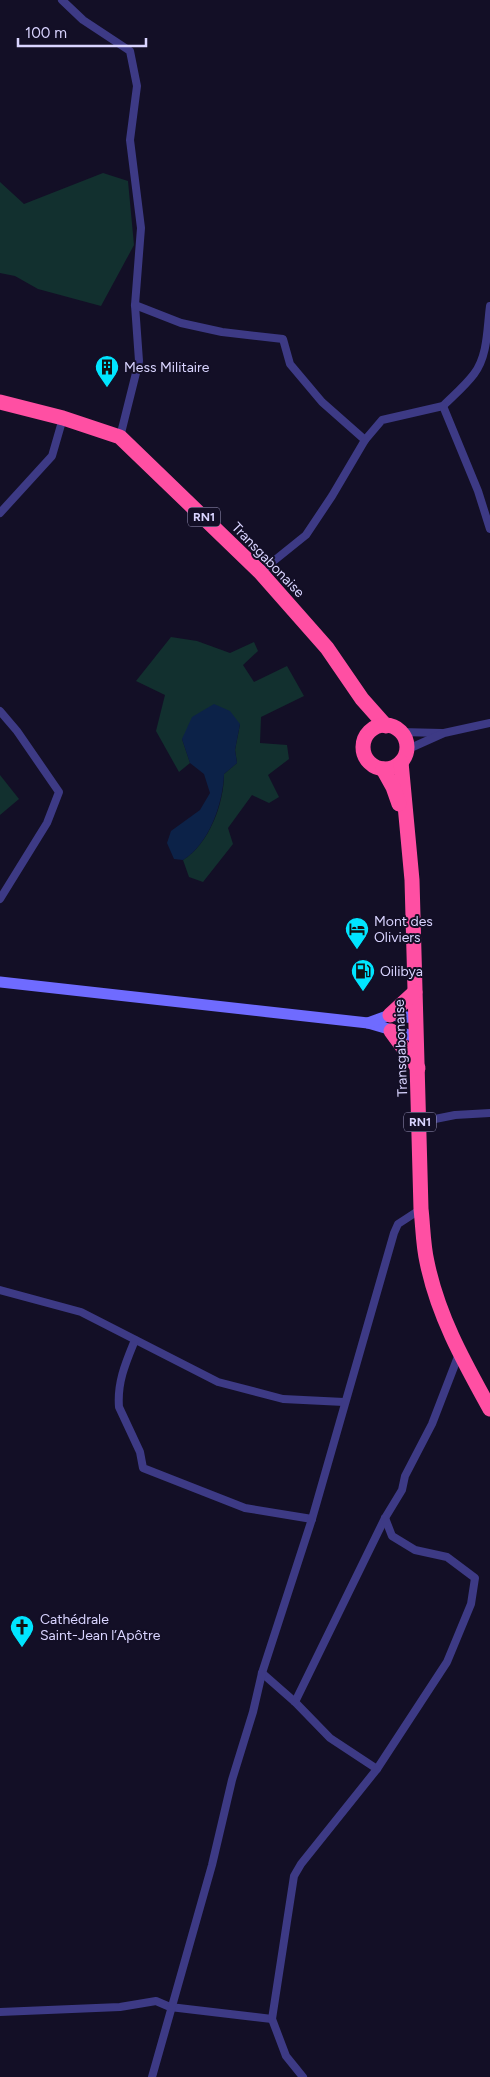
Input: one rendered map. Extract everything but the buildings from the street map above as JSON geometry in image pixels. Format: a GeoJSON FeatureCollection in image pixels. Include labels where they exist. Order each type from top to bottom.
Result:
{"type":"FeatureCollection","features":[{"type":"Feature","properties":{"kind":"highway","name":"Transgabonaise"},"geometry":{"type":"LineString","coordinates":[[0,402],[63,418],[120,437],[260,572],[327,648],[362,699],[386,726]]}},
{"type":"Feature","properties":{"kind":"highway","name":"Transgabonaise"},"geometry":{"type":"LineString","coordinates":[[362,699],[369,732]]}},
{"type":"Feature","properties":{"kind":"highway"},"geometry":{"type":"LineString","coordinates":[[386,726],[400,732],[404,738],[403,756],[389,769],[383,769],[373,766],[366,759],[363,750],[364,740],[369,732],[374,728],[386,726]]}},
{"type":"Feature","properties":{"kind":"highway","name":"Transgabonaise"},"geometry":{"type":"LineString","coordinates":[[403,756],[405,821],[412,880],[421,1209],[426,1261],[440,1311],[460,1354],[490,1409]]}},
{"type":"Feature","properties":{"kind":"highway","name":"Transgabonaise"},"geometry":{"type":"LineString","coordinates":[[383,769],[393,786],[405,821]]}},
{"type":"Feature","properties":{"kind":"highway"},"geometry":{"type":"LineString","coordinates":[[390,1015],[415,992]]}},
{"type":"Feature","properties":{"kind":"highway"},"geometry":{"type":"LineString","coordinates":[[391,1031],[418,1068]]}},
{"type":"Feature","properties":{"kind":"street"},"geometry":{"type":"LineString","coordinates":[[62,0],[83,20],[130,51],[137,86],[130,140],[141,228],[134,305],[139,361],[120,437]]}},
{"type":"Feature","properties":{"kind":"street"},"geometry":{"type":"LineString","coordinates":[[134,305],[181,323],[222,332],[284,339],[290,364],[322,402],[365,440]]}},
{"type":"Feature","properties":{"kind":"street"},"geometry":{"type":"LineString","coordinates":[[260,572],[306,535],[332,496],[365,440],[382,420],[443,406],[474,375],[484,349],[490,306]]}},
{"type":"Feature","properties":{"kind":"street"},"geometry":{"type":"LineString","coordinates":[[443,406],[478,491],[490,529]]}},
{"type":"Feature","properties":{"kind":"street"},"geometry":{"type":"LineString","coordinates":[[0,513],[52,456],[63,418]]}},
{"type":"Feature","properties":{"kind":"street"},"geometry":{"type":"LineString","coordinates":[[0,711],[18,731],[59,792],[47,823],[0,898]]}},
{"type":"Feature","properties":{"kind":"street"},"geometry":{"type":"LineString","coordinates":[[400,732],[444,733],[490,723]]}},
{"type":"Feature","properties":{"kind":"street"},"geometry":{"type":"LineString","coordinates":[[403,756],[444,733]]}},
{"type":"Feature","properties":{"kind":"street"},"geometry":{"type":"LineString","coordinates":[[0,982],[368,1023],[416,1037]]}},
{"type":"Feature","properties":{"kind":"street"},"geometry":{"type":"LineString","coordinates":[[368,1023],[390,1015],[415,1018]]}},
{"type":"Feature","properties":{"kind":"street"},"geometry":{"type":"LineString","coordinates":[[420,1122],[455,1115],[490,1113]]}},
{"type":"Feature","properties":{"kind":"street"},"geometry":{"type":"LineString","coordinates":[[152,2077],[170,2007],[212,1865],[232,1780],[253,1712],[262,1673],[312,1519],[394,1233],[398,1224],[421,1209]]}},
{"type":"Feature","properties":{"kind":"street"},"geometry":{"type":"LineString","coordinates":[[0,1290],[81,1312],[218,1382],[283,1398],[344,1402]]}},
{"type":"Feature","properties":{"kind":"street"},"geometry":{"type":"LineString","coordinates":[[135,1340],[121,1373],[118,1400],[119,1407],[140,1452],[143,1468],[245,1508],[312,1519]]}},
{"type":"Feature","properties":{"kind":"street"},"geometry":{"type":"LineString","coordinates":[[295,1702],[386,1518],[402,1490],[405,1476],[432,1424],[460,1354]]}},
{"type":"Feature","properties":{"kind":"street"},"geometry":{"type":"LineString","coordinates":[[303,2077],[286,2056],[272,2019],[294,1876],[301,1864],[377,1769],[447,1662],[471,1604],[475,1578],[447,1557],[415,1550],[392,1536],[386,1518]]}},
{"type":"Feature","properties":{"kind":"street"},"geometry":{"type":"LineString","coordinates":[[262,1673],[295,1702],[330,1738],[377,1769]]}},
{"type":"Feature","properties":{"kind":"street"},"geometry":{"type":"LineString","coordinates":[[0,2012],[120,2007],[156,2001],[170,2007],[272,2019]]}},
{"type":"Feature","properties":{"kind":"green space"},"geometry":{"type":"Polygon","coordinates":[[[103,173],[128,181],[134,245],[101,306],[38,289],[15,276],[0,273],[0,182],[24,204],[103,173]]]}},
{"type":"Feature","properties":{"kind":"green space"},"geometry":{"type":"Polygon","coordinates":[[[171,637],[197,641],[230,653],[254,642],[258,651],[243,665],[254,682],[287,666],[304,696],[261,717],[260,743],[287,745],[289,759],[268,775],[279,797],[269,803],[252,795],[228,828],[233,844],[203,882],[189,877],[183,860],[200,844],[213,822],[221,798],[224,774],[237,763],[235,750],[240,724],[182,739],[190,763],[179,772],[156,731],[165,695],[136,681],[171,637]]]}},
{"type":"Feature","properties":{"kind":"green space"},"geometry":{"type":"Polygon","coordinates":[[[0,775],[19,799],[0,815],[0,775]]]}},
{"type":"Feature","properties":{"kind":"water"},"geometry":{"type":"Polygon","coordinates":[[[214,704],[230,711],[240,724],[235,750],[237,763],[224,774],[221,798],[207,834],[192,853],[183,860],[174,859],[167,843],[171,831],[200,810],[210,793],[204,774],[190,763],[182,739],[192,717],[214,704]]]}},
{"type":"Feature","properties":{"kind":"place","name":"Mess Militaire"},"geometry":{"type":"Point","coordinates":[107,388]}},
{"type":"Feature","properties":{"kind":"place","name":"Mont des Oliviers"},"geometry":{"type":"Point","coordinates":[357,950]}},
{"type":"Feature","properties":{"kind":"place","name":"Oilibya"},"geometry":{"type":"Point","coordinates":[363,992]}},
{"type":"Feature","properties":{"kind":"place","name":"Cathédrale Saint-Jean l’Apôtre"},"geometry":{"type":"Point","coordinates":[22,1648]}}]}
